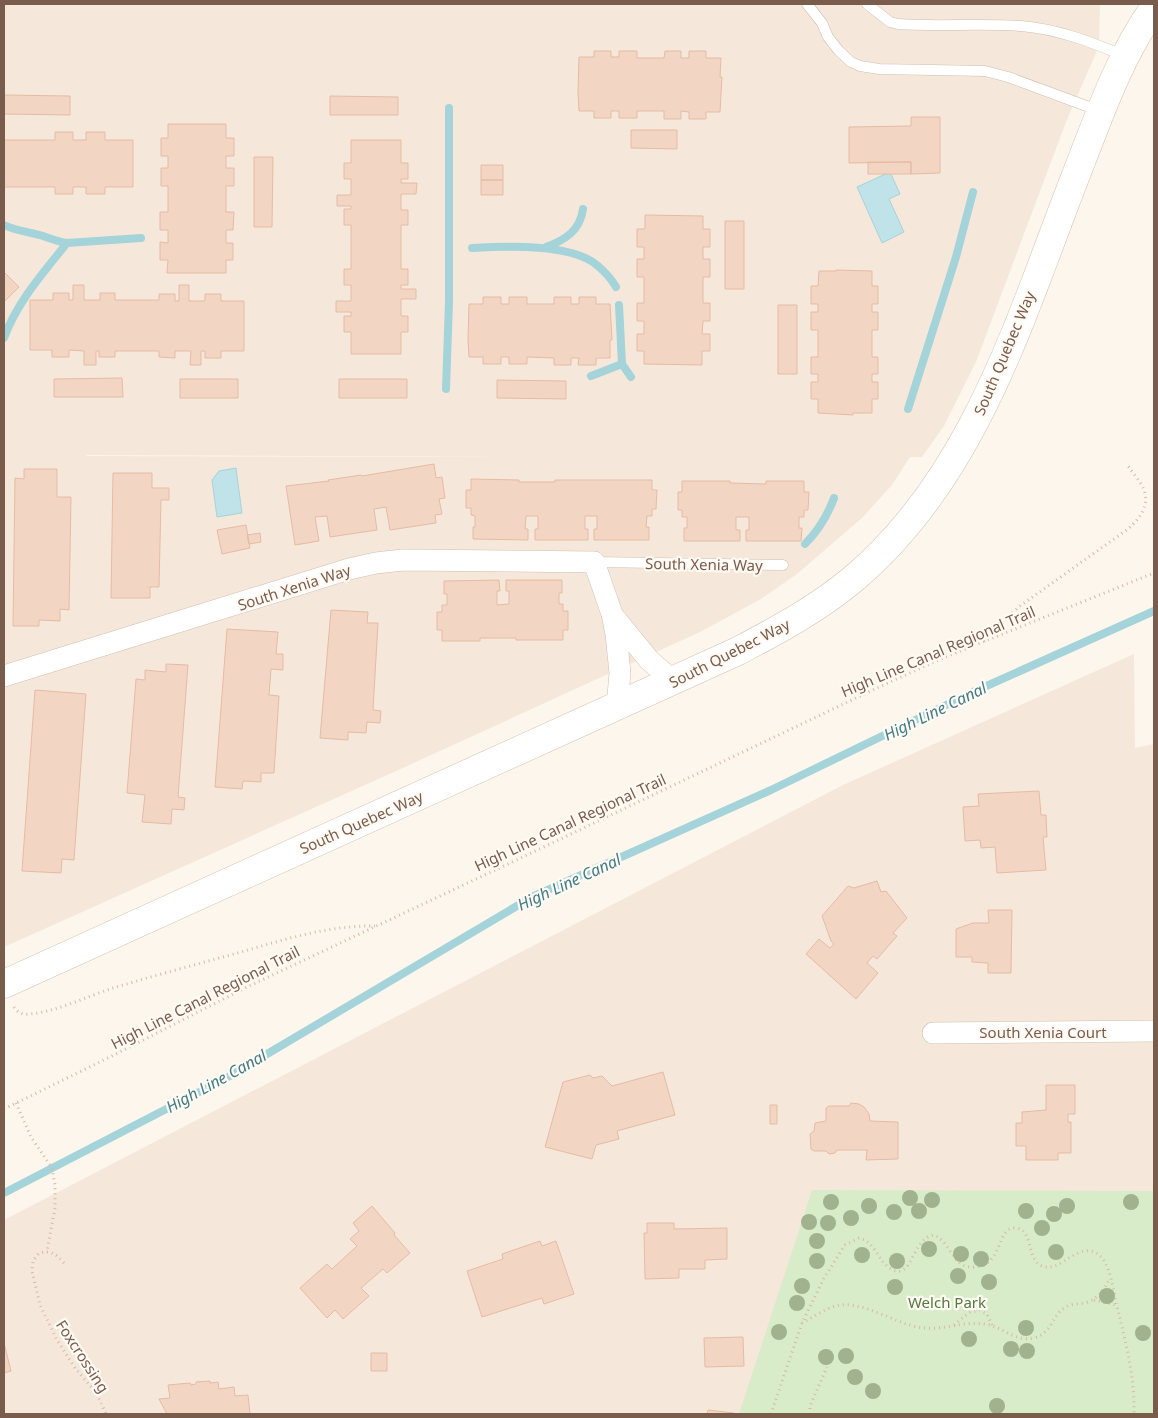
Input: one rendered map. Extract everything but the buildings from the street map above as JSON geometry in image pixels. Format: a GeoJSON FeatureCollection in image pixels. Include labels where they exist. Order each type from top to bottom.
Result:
{"type":"FeatureCollection","features":[{"type":"Feature","properties":{"kind":"street","name":"South Quebec Way"},"geometry":{"type":"LineString","coordinates":[[8,994],[738,651],[780,630],[828,598],[852,579],[886,548],[920,509],[951,464],[968,435],[992,386],[1101,112],[1137,34],[1154,8]]}},
{"type":"Feature","properties":{"kind":"street","name":"South Xenia Way"},"geometry":{"type":"LineString","coordinates":[[4,676],[372,563],[403,560],[594,562]]}},
{"type":"Feature","properties":{"kind":"street"},"geometry":{"type":"LineString","coordinates":[[594,562],[612,614],[620,673],[617,707]]}},
{"type":"Feature","properties":{"kind":"street"},"geometry":{"type":"LineString","coordinates":[[612,614],[649,660],[673,682]]}},
{"type":"Feature","properties":{"kind":"street","name":"South Xenia Court"},"geometry":{"type":"LineString","coordinates":[[933,1033],[1154,1032]]}},
{"type":"Feature","properties":{"kind":"lane"},"geometry":{"type":"LineString","coordinates":[[807,4],[822,23],[828,36],[839,51],[851,62],[860,66],[879,69],[972,69],[988,71],[1101,112]]}},
{"type":"Feature","properties":{"kind":"lane"},"geometry":{"type":"LineString","coordinates":[[867,4],[890,22],[898,24],[988,24],[1030,27],[1051,30],[1080,38],[1126,56]]}},
{"type":"Feature","properties":{"kind":"lane","name":"South Xenia Way"},"geometry":{"type":"LineString","coordinates":[[594,562],[783,565]]}},
{"type":"Feature","properties":{"kind":"path"},"geometry":{"type":"LineString","coordinates":[[984,642],[997,626],[1020,606],[1138,520],[1144,506],[1144,490],[1128,466]]}},
{"type":"Feature","properties":{"kind":"path","name":"High Line Canal Regional Trail"},"geometry":{"type":"LineString","coordinates":[[4,1109],[247,987],[877,688],[944,658],[1154,574]]}},
{"type":"Feature","properties":{"kind":"path"},"geometry":{"type":"LineString","coordinates":[[8,994],[16,1011],[23,1014],[32,1014],[121,986],[277,942],[337,928],[376,926]]}},
{"type":"Feature","properties":{"kind":"path"},"geometry":{"type":"LineString","coordinates":[[16,1103],[31,1137],[52,1168],[55,1185],[55,1208],[47,1251],[56,1254],[64,1263]]}},
{"type":"Feature","properties":{"kind":"path"},"geometry":{"type":"LineString","coordinates":[[771,1414],[802,1323],[824,1278],[845,1245],[859,1238],[866,1239],[885,1264],[895,1271],[900,1271],[906,1267],[923,1239],[934,1235],[944,1242],[956,1261],[962,1265],[977,1267],[991,1261],[1005,1232],[1010,1228],[1016,1228],[1022,1230],[1026,1235],[1034,1258],[1038,1264],[1044,1267],[1051,1267],[1078,1253],[1091,1251],[1097,1253],[1102,1258],[1110,1277],[1129,1356],[1134,1392],[1134,1414]]}},
{"type":"Feature","properties":{"kind":"path","name":"Foxcrossing"},"geometry":{"type":"LineString","coordinates":[[47,1251],[39,1253],[33,1261],[32,1271],[40,1305],[57,1340],[75,1368],[97,1394],[106,1414]]}},
{"type":"Feature","properties":{"kind":"path"},"geometry":{"type":"LineString","coordinates":[[802,1323],[830,1308],[847,1305],[870,1310],[916,1327],[931,1329],[977,1324],[992,1325],[1014,1337],[1034,1338],[1050,1328],[1061,1310],[1068,1306],[1094,1300],[1101,1294],[1110,1277]]}},
{"type":"Feature","properties":{"kind":"path"},"geometry":{"type":"LineString","coordinates":[[1094,1300],[1117,1306]]}},
{"type":"Feature","properties":{"kind":"path"},"geometry":{"type":"LineString","coordinates":[[953,1326],[968,1313],[979,1310],[987,1314],[992,1325]]}},
{"type":"Feature","properties":{"kind":"path"},"geometry":{"type":"LineString","coordinates":[[810,1414],[810,1406],[827,1367]]}},
{"type":"Feature","properties":{"kind":"shaded area"},"geometry":{"type":"Polygon","coordinates":[[[4,4],[1100,4],[1099,46],[1066,122],[976,362],[944,426],[922,457],[910,457],[892,485],[862,518],[797,574],[761,599],[702,631],[4,947],[4,4]],[[87,455],[87,456],[529,457],[87,455]]]}},
{"type":"Feature","properties":{"kind":"shaded area"},"geometry":{"type":"Polygon","coordinates":[[[1134,654],[1135,748],[1154,744],[1154,1414],[4,1414],[4,1220],[843,785],[1134,654]]]}},
{"type":"Feature","properties":{"kind":"green space","name":"Welch Park"},"geometry":{"type":"Polygon","coordinates":[[[812,1190],[1154,1191],[1154,1414],[739,1414],[812,1190]]]}},
{"type":"Feature","properties":{"kind":"water"},"geometry":{"type":"Polygon","coordinates":[[[890,172],[900,194],[889,199],[904,232],[882,243],[857,187],[890,172]]]}},
{"type":"Feature","properties":{"kind":"water"},"geometry":{"type":"Polygon","coordinates":[[[236,468],[242,513],[217,517],[212,480],[219,471],[236,468]]]}},
{"type":"Feature","properties":{"kind":"waterway"},"geometry":{"type":"LineString","coordinates":[[446,389],[449,302],[449,108]]}},
{"type":"Feature","properties":{"kind":"waterway"},"geometry":{"type":"LineString","coordinates":[[908,409],[956,257],[973,192]]}},
{"type":"Feature","properties":{"kind":"waterway"},"geometry":{"type":"LineString","coordinates":[[546,247],[565,238],[575,229],[583,209]]}},
{"type":"Feature","properties":{"kind":"waterway"},"geometry":{"type":"LineString","coordinates":[[4,225],[67,243],[141,238]]}},
{"type":"Feature","properties":{"kind":"waterway"},"geometry":{"type":"LineString","coordinates":[[4,338],[23,300],[67,243]]}},
{"type":"Feature","properties":{"kind":"waterway"},"geometry":{"type":"LineString","coordinates":[[472,248],[520,247],[572,253],[598,266],[616,287]]}},
{"type":"Feature","properties":{"kind":"waterway"},"geometry":{"type":"LineString","coordinates":[[619,305],[622,364],[631,377]]}},
{"type":"Feature","properties":{"kind":"waterway"},"geometry":{"type":"LineString","coordinates":[[591,376],[622,364]]}},
{"type":"Feature","properties":{"kind":"waterway"},"geometry":{"type":"LineString","coordinates":[[805,544],[822,523],[834,498]]}},
{"type":"Feature","properties":{"kind":"waterway","name":"High Line Canal"},"geometry":{"type":"LineString","coordinates":[[4,1193],[230,1076],[532,897],[771,790],[973,692],[1154,611]]}}]}
